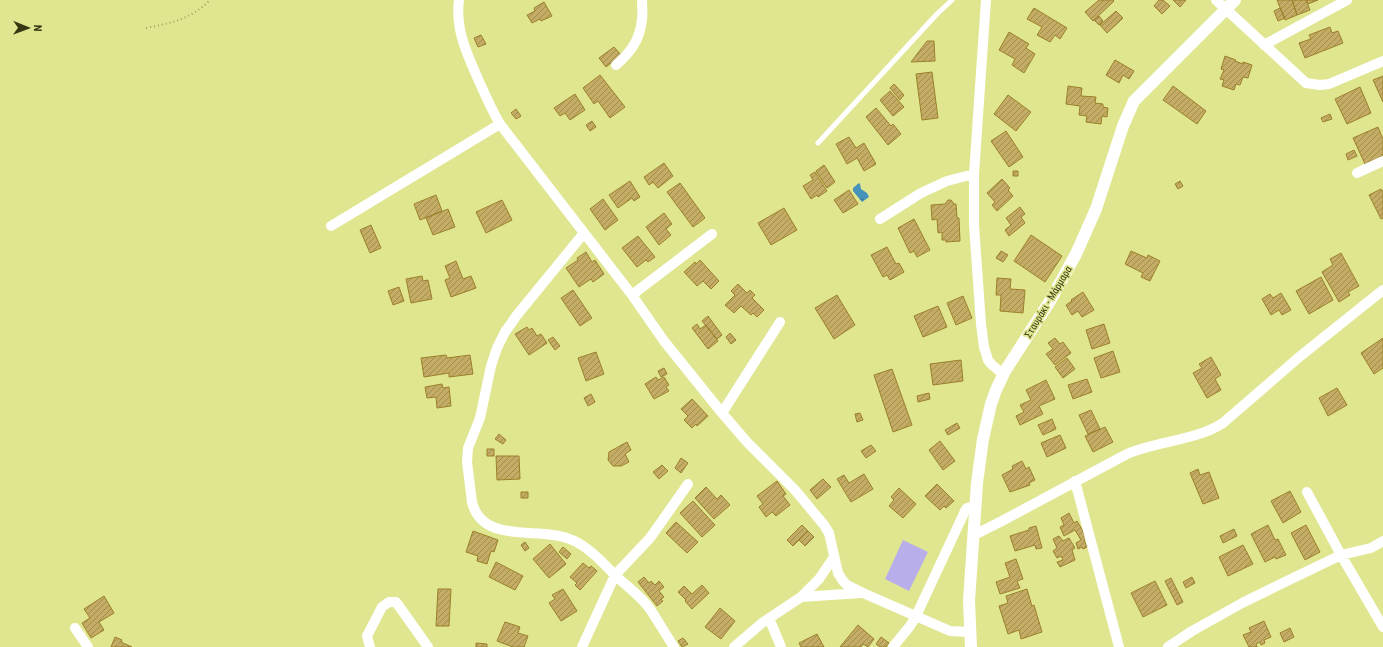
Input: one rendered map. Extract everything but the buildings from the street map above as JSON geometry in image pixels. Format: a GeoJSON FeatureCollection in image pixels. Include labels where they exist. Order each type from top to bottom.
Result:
{"type":"FeatureCollection","features":[{"type":"Feature","properties":{"kind":"street"},"geometry":{"type":"LineString","coordinates":[[460,0],[458,18],[464,46],[489,104],[500,124],[632,295],[664,341],[722,413],[747,442],[795,490],[828,530],[832,541],[838,573],[842,581],[864,593],[950,631],[969,632]]}},
{"type":"Feature","properties":{"kind":"street"},"geometry":{"type":"LineString","coordinates":[[616,64],[633,48],[643,18],[642,0]]}},
{"type":"Feature","properties":{"kind":"street"},"geometry":{"type":"LineString","coordinates":[[986,0],[974,174],[974,224],[982,340],[988,360],[1003,374]]}},
{"type":"Feature","properties":{"kind":"street"},"geometry":{"type":"LineString","coordinates":[[1216,0],[1304,81],[1314,85],[1329,84],[1383,61]]}},
{"type":"Feature","properties":{"kind":"street","name":"Σταυράκι - Μάρμαρα"},"geometry":{"type":"LineString","coordinates":[[970,647],[970,593],[975,506],[987,420],[996,390],[1003,374],[1060,284],[1079,249],[1098,204],[1123,126],[1134,101],[1235,0]]}},
{"type":"Feature","properties":{"kind":"street"},"geometry":{"type":"LineString","coordinates":[[1264,45],[1347,0]]}},
{"type":"Feature","properties":{"kind":"street"},"geometry":{"type":"LineString","coordinates":[[331,226],[500,124]]}},
{"type":"Feature","properties":{"kind":"street"},"geometry":{"type":"LineString","coordinates":[[1357,173],[1383,161]]}},
{"type":"Feature","properties":{"kind":"street"},"geometry":{"type":"LineString","coordinates":[[880,219],[921,193],[947,182],[974,174]]}},
{"type":"Feature","properties":{"kind":"street"},"geometry":{"type":"LineString","coordinates":[[584,233],[517,315],[501,341],[491,366],[480,418],[468,448],[468,470],[473,508],[487,524],[495,528],[505,531],[548,534],[568,538],[585,547],[647,606],[674,647]]}},
{"type":"Feature","properties":{"kind":"street"},"geometry":{"type":"LineString","coordinates":[[632,295],[712,234]]}},
{"type":"Feature","properties":{"kind":"street"},"geometry":{"type":"LineString","coordinates":[[974,535],[1127,454],[1211,430],[1220,426],[1298,358],[1383,290]]}},
{"type":"Feature","properties":{"kind":"street"},"geometry":{"type":"LineString","coordinates":[[722,413],[780,322]]}},
{"type":"Feature","properties":{"kind":"street"},"geometry":{"type":"LineString","coordinates":[[1075,482],[1119,647]]}},
{"type":"Feature","properties":{"kind":"street"},"geometry":{"type":"LineString","coordinates":[[582,647],[615,574],[650,538],[688,484]]}},
{"type":"Feature","properties":{"kind":"street"},"geometry":{"type":"LineString","coordinates":[[1307,492],[1341,555],[1383,627]]}},
{"type":"Feature","properties":{"kind":"street"},"geometry":{"type":"LineString","coordinates":[[893,647],[916,616],[964,511],[967,508],[975,506]]}},
{"type":"Feature","properties":{"kind":"street"},"geometry":{"type":"LineString","coordinates":[[1168,647],[1192,631],[1244,602],[1341,555],[1371,548],[1383,541]]}},
{"type":"Feature","properties":{"kind":"street"},"geometry":{"type":"LineString","coordinates":[[734,647],[769,618],[801,597],[819,579],[834,557]]}},
{"type":"Feature","properties":{"kind":"street"},"geometry":{"type":"LineString","coordinates":[[801,597],[864,593]]}},
{"type":"Feature","properties":{"kind":"street"},"geometry":{"type":"LineString","coordinates":[[370,647],[367,636],[382,607],[389,602],[396,602],[428,647]]}},
{"type":"Feature","properties":{"kind":"street"},"geometry":{"type":"LineString","coordinates":[[769,618],[781,647]]}},
{"type":"Feature","properties":{"kind":"street"},"geometry":{"type":"LineString","coordinates":[[75,628],[88,647]]}},
{"type":"Feature","properties":{"kind":"lane"},"geometry":{"type":"LineString","coordinates":[[818,143],[937,14],[952,0]]}},
{"type":"Feature","properties":{"kind":"path"},"geometry":{"type":"LineString","coordinates":[[146,28],[187,18],[210,0]]}},
{"type":"Feature","properties":{"kind":"shaded area"},"geometry":{"type":"Polygon","coordinates":[[[903,540],[928,552],[909,591],[885,579],[903,540]]]}},
{"type":"Feature","properties":{"kind":"water"},"geometry":{"type":"Polygon","coordinates":[[[859,183],[861,189],[867,193],[869,197],[862,202],[853,191],[853,188],[859,183]]]}}]}
